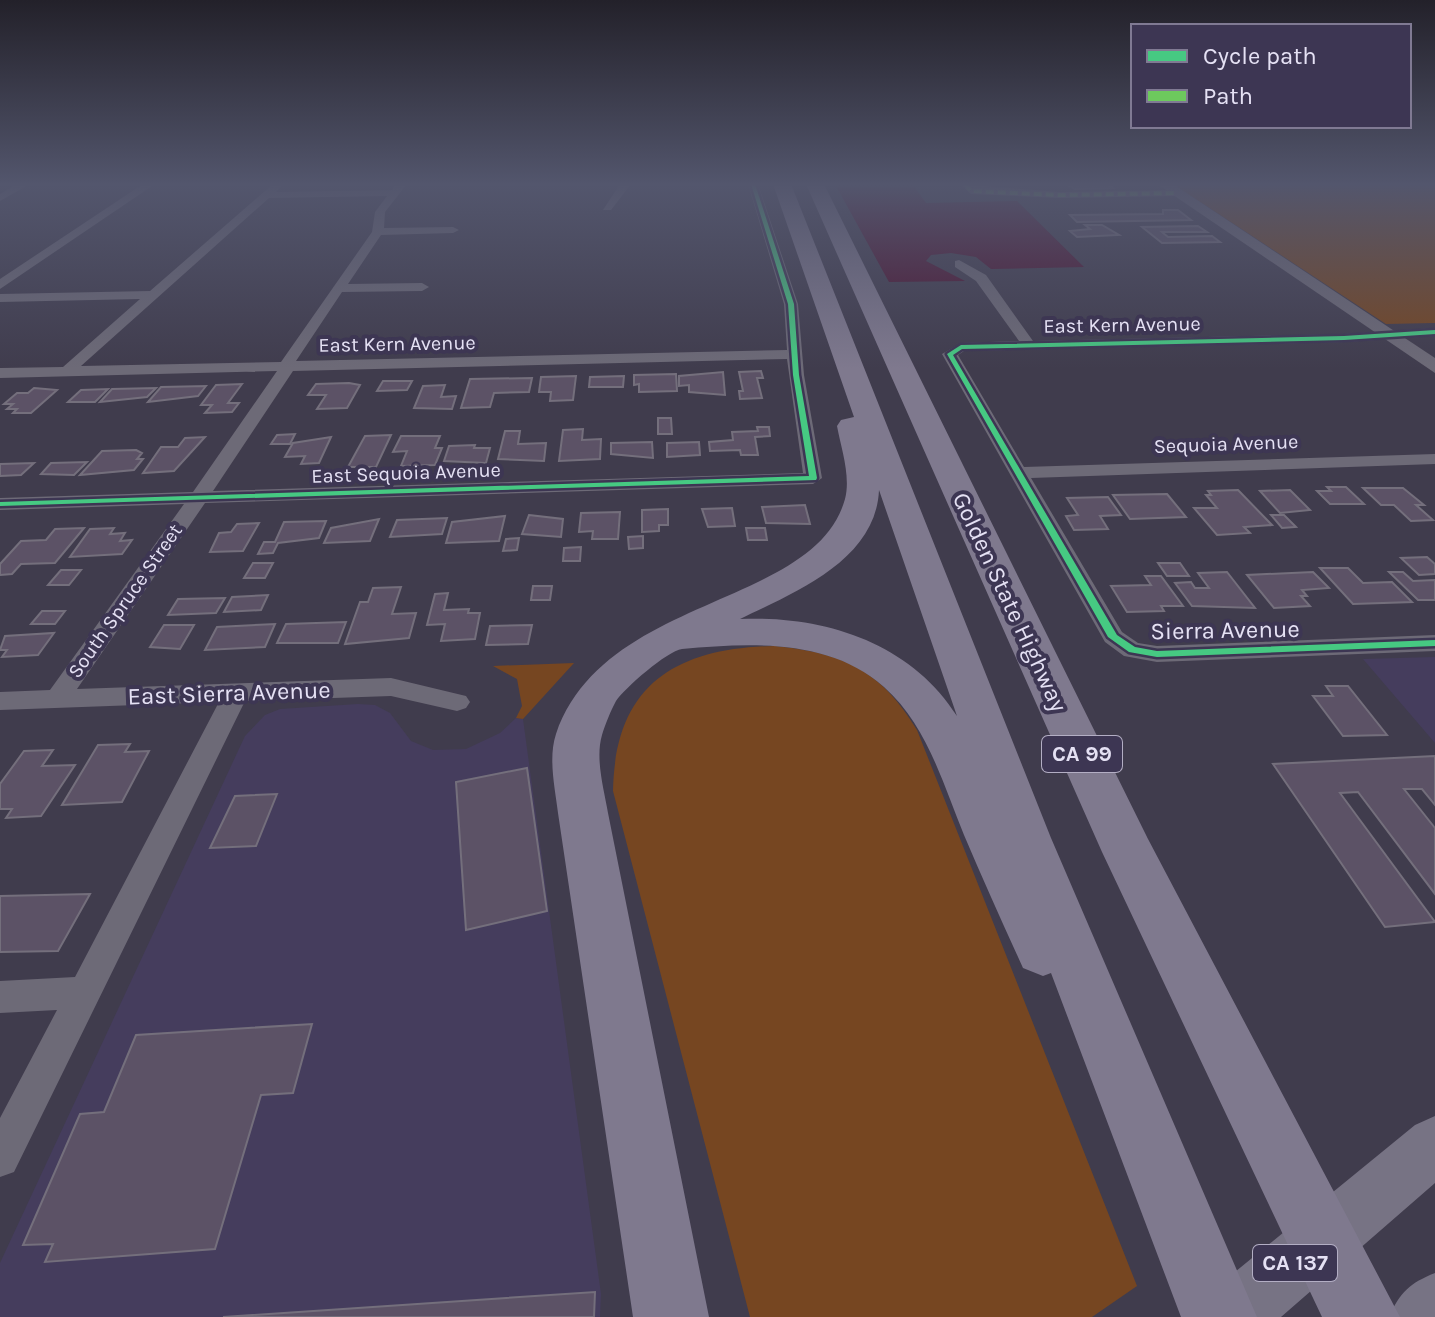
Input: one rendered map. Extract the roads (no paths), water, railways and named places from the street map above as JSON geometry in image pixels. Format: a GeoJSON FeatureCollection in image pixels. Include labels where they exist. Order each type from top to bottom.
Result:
{"type":"FeatureCollection","features":[{"type":"Feature","properties":{"kind":"highway"},"geometry":{"type":"LineString","coordinates":[[805,245],[1025,838],[1221,1313]]}},
{"type":"Feature","properties":{"kind":"highway","name":"Golden State Highway"},"geometry":{"type":"LineString","coordinates":[[844,245],[1128,852],[1362,1317]]}},
{"type":"Feature","properties":{"kind":"highway"},"geometry":{"type":"LineString","coordinates":[[671,1317],[577,765],[579,735],[598,693],[613,675],[703,619],[812,565],[850,528],[862,498],[849,411],[853,374]]}},
{"type":"Feature","properties":{"kind":"highway"},"geometry":{"type":"LineString","coordinates":[[665,643],[731,632],[800,635],[856,651],[891,672],[919,696],[950,744],[1004,869],[1221,1313]]}},
{"type":"Feature","properties":{"kind":"main road"},"geometry":{"type":"LineString","coordinates":[[1253,245],[1435,367]]}},
{"type":"Feature","properties":{"kind":"main road","name":"CA 137"},"geometry":{"type":"LineString","coordinates":[[1221,1313],[1360,1208],[1435,1145]]}},
{"type":"Feature","properties":{"kind":"main road"},"geometry":{"type":"LineString","coordinates":[[1422,1317],[1435,1305]]}},
{"type":"Feature","properties":{"kind":"street"},"geometry":{"type":"LineString","coordinates":[[0,285],[59,245]]}},
{"type":"Feature","properties":{"kind":"street"},"geometry":{"type":"LineString","coordinates":[[67,371],[209,245]]}},
{"type":"Feature","properties":{"kind":"street","name":"South Spruce Street"},"geometry":{"type":"LineString","coordinates":[[57,699],[283,378],[285,366],[368,245]]}},
{"type":"Feature","properties":{"kind":"street"},"geometry":{"type":"LineString","coordinates":[[772,245],[791,304],[795,354]]}},
{"type":"Feature","properties":{"kind":"street"},"geometry":{"type":"LineString","coordinates":[[959,264],[981,278],[1029,345]]}},
{"type":"Feature","properties":{"kind":"street"},"geometry":{"type":"LineString","coordinates":[[338,288],[422,287]]}},
{"type":"Feature","properties":{"kind":"street"},"geometry":{"type":"LineString","coordinates":[[0,298],[152,295]]}},
{"type":"Feature","properties":{"kind":"street","name":"East Kern Avenue"},"geometry":{"type":"LineString","coordinates":[[1019,473],[950,354],[961,347],[1435,332]]}},
{"type":"Feature","properties":{"kind":"street","name":"East Kern Avenue"},"geometry":{"type":"LineString","coordinates":[[0,373],[795,354]]}},
{"type":"Feature","properties":{"kind":"street","name":"East Sequoia Avenue"},"geometry":{"type":"LineString","coordinates":[[0,504],[813,478],[795,354]]}},
{"type":"Feature","properties":{"kind":"street","name":"Sequoia Avenue"},"geometry":{"type":"LineString","coordinates":[[1019,473],[1435,459]]}},
{"type":"Feature","properties":{"kind":"street","name":"Sierra Avenue"},"geometry":{"type":"LineString","coordinates":[[1019,473],[1113,637],[1132,650],[1157,654],[1435,643]]}},
{"type":"Feature","properties":{"kind":"street","name":"East Sierra Avenue"},"geometry":{"type":"LineString","coordinates":[[0,701],[391,687],[457,702]]}},
{"type":"Feature","properties":{"kind":"street"},"geometry":{"type":"LineString","coordinates":[[0,1158],[237,692]]}},
{"type":"Feature","properties":{"kind":"street"},"geometry":{"type":"LineString","coordinates":[[0,997],[83,992]]}}]}
